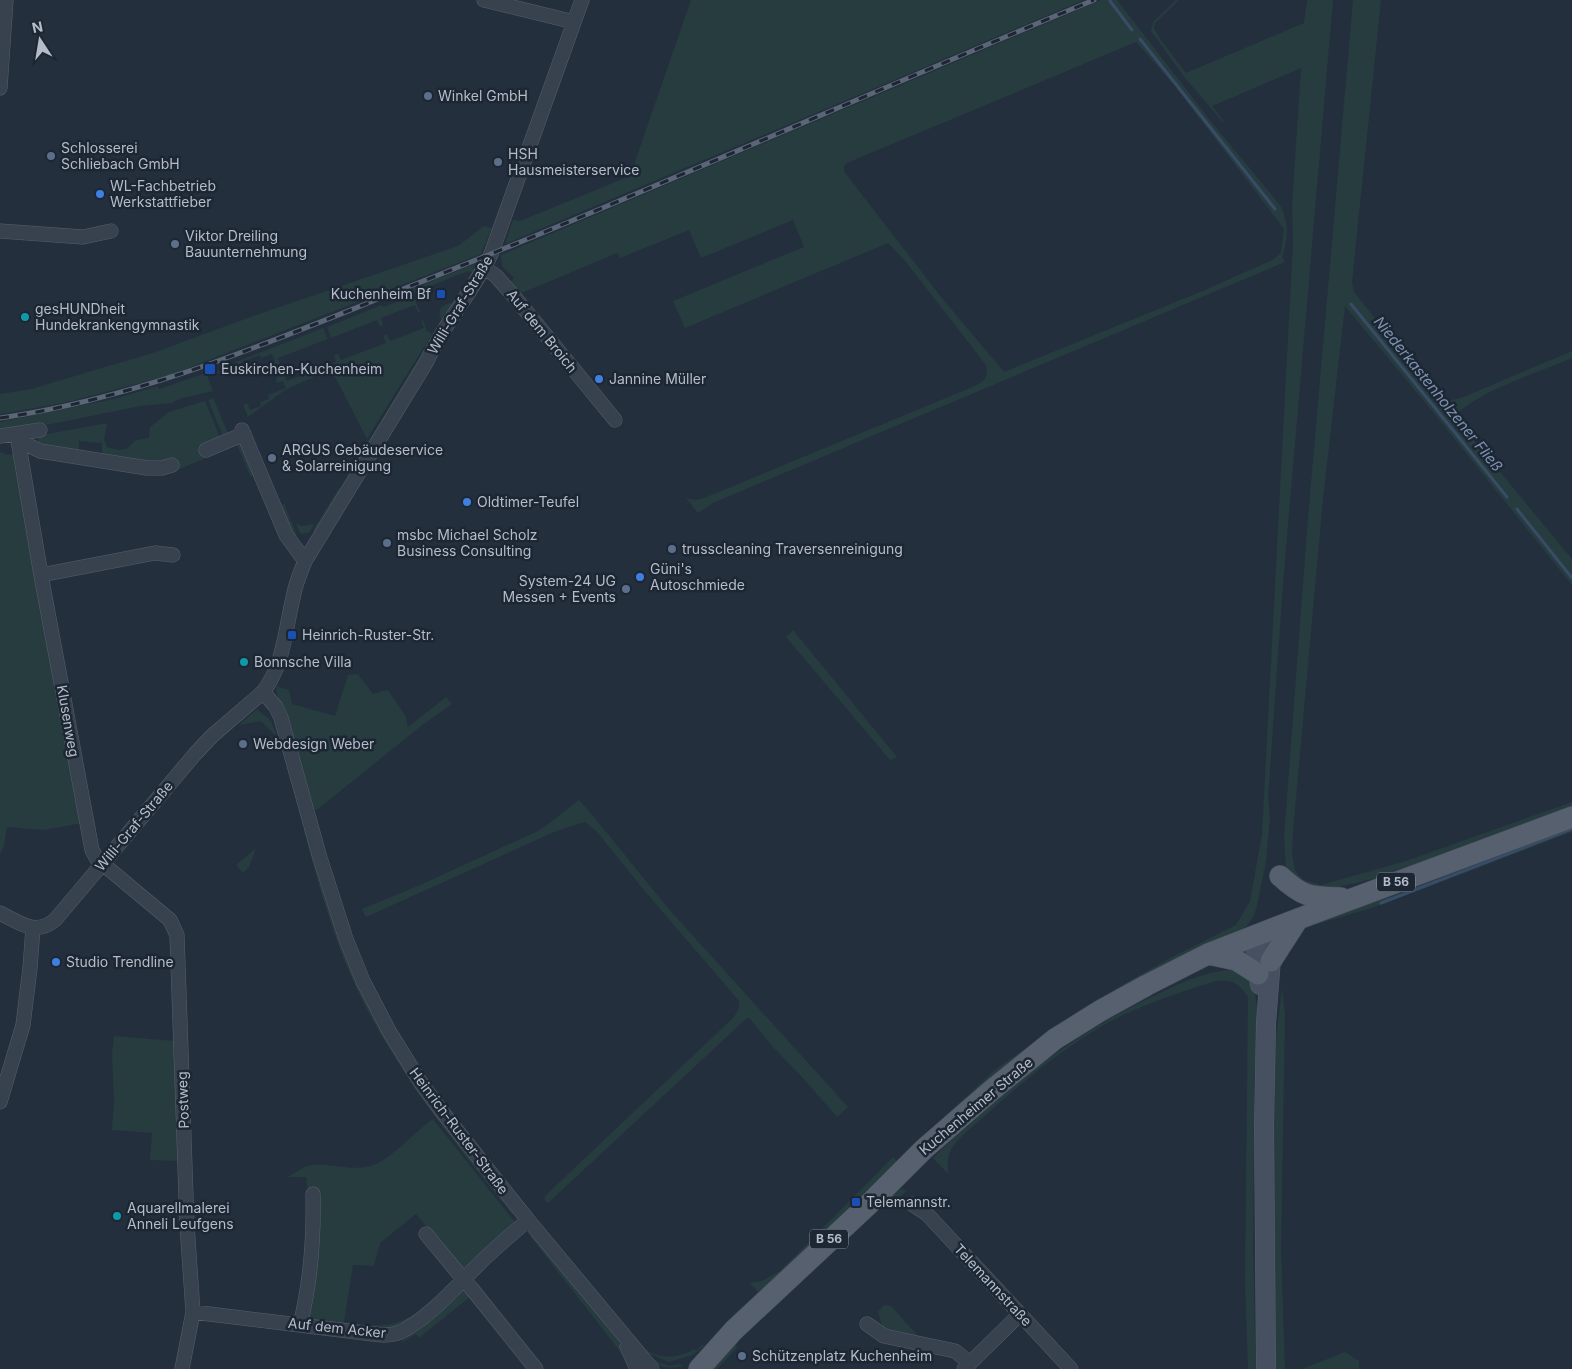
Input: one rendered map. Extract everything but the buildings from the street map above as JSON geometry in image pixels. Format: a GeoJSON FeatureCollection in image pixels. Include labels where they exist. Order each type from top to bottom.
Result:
{"type":"FeatureCollection","features":[{"type":"Feature","properties":{"kind":"main road","name":"B 56"},"geometry":{"type":"LineString","coordinates":[[1265,931],[1572,817]]}},
{"type":"Feature","properties":{"kind":"main road","name":"B 56"},"geometry":{"type":"LineString","coordinates":[[1280,876],[1296,890],[1312,897],[1352,898]]}},
{"type":"Feature","properties":{"kind":"main road"},"geometry":{"type":"LineString","coordinates":[[1264,967],[1298,918]]}},
{"type":"Feature","properties":{"kind":"main road"},"geometry":{"type":"LineString","coordinates":[[1265,931],[1255,948],[1264,967],[1266,1023],[1264,1163],[1266,1369]]}},
{"type":"Feature","properties":{"kind":"main road","name":"Kuchenheimer Straße"},"geometry":{"type":"LineString","coordinates":[[684,1369],[734,1330],[868,1205],[924,1149],[992,1090],[1056,1039],[1147,985],[1208,954],[1265,931]]}},
{"type":"Feature","properties":{"kind":"main road"},"geometry":{"type":"LineString","coordinates":[[1208,954],[1264,967]]}},
{"type":"Feature","properties":{"kind":"main road","name":"Kuchenheimer Straße"},"geometry":{"type":"LineString","coordinates":[[699,1369],[734,1330]]}},
{"type":"Feature","properties":{"kind":"street"},"geometry":{"type":"LineString","coordinates":[[0,88],[6,0]]}},
{"type":"Feature","properties":{"kind":"street"},"geometry":{"type":"LineString","coordinates":[[484,0],[574,22]]}},
{"type":"Feature","properties":{"kind":"street","name":"Willi-Graf-Straße"},"geometry":{"type":"LineString","coordinates":[[33,928],[46,926],[55,920],[195,754],[212,736],[263,692],[272,679],[280,662],[292,598],[305,561],[427,361],[433,347],[485,268],[582,0]]}},
{"type":"Feature","properties":{"kind":"street"},"geometry":{"type":"LineString","coordinates":[[0,231],[83,237],[111,231]]}},
{"type":"Feature","properties":{"kind":"street","name":"Auf dem Broich"},"geometry":{"type":"LineString","coordinates":[[485,268],[496,276],[508,290],[615,420]]}},
{"type":"Feature","properties":{"kind":"street"},"geometry":{"type":"LineString","coordinates":[[0,436],[40,430]]}},
{"type":"Feature","properties":{"kind":"street"},"geometry":{"type":"LineString","coordinates":[[206,450],[243,432],[286,535],[305,561]]}},
{"type":"Feature","properties":{"kind":"street"},"geometry":{"type":"LineString","coordinates":[[17,434],[30,446],[40,451],[148,468],[162,468],[172,464]]}},
{"type":"Feature","properties":{"kind":"street","name":"Klusenweg"},"geometry":{"type":"LineString","coordinates":[[17,434],[90,840],[94,855],[103,863]]}},
{"type":"Feature","properties":{"kind":"street"},"geometry":{"type":"LineString","coordinates":[[41,575],[155,553],[173,554]]}},
{"type":"Feature","properties":{"kind":"street","name":"Heinrich-Ruster-Straße"},"geometry":{"type":"LineString","coordinates":[[263,692],[276,707],[281,718],[317,848],[352,957],[376,1007],[403,1056],[421,1083],[528,1220],[613,1323],[637,1369]]}},
{"type":"Feature","properties":{"kind":"street","name":"Postweg"},"geometry":{"type":"LineString","coordinates":[[103,863],[170,920],[177,935],[187,1225],[193,1312],[182,1369]]}},
{"type":"Feature","properties":{"kind":"street"},"geometry":{"type":"LineString","coordinates":[[0,913],[33,928],[30,973],[23,1025],[0,1102]]}},
{"type":"Feature","properties":{"kind":"street"},"geometry":{"type":"LineString","coordinates":[[300,1325],[307,1294],[313,1251],[313,1194]]}},
{"type":"Feature","properties":{"kind":"street","name":"Telemannstraße"},"geometry":{"type":"LineString","coordinates":[[912,1204],[927,1214],[1071,1369]]}},
{"type":"Feature","properties":{"kind":"street","name":"Auf dem Acker"},"geometry":{"type":"LineString","coordinates":[[193,1312],[379,1334],[399,1333],[430,1311],[528,1220]]}},
{"type":"Feature","properties":{"kind":"street"},"geometry":{"type":"LineString","coordinates":[[426,1234],[536,1369]]}},
{"type":"Feature","properties":{"kind":"street"},"geometry":{"type":"LineString","coordinates":[[867,1324],[884,1336],[955,1351],[967,1366],[1020,1314]]}},
{"type":"Feature","properties":{"kind":"street","name":"Heinrich-Ruster-Straße"},"geometry":{"type":"LineString","coordinates":[[613,1323],[620,1328],[652,1369]]}},
{"type":"Feature","properties":{"kind":"green space"},"geometry":{"type":"Polygon","coordinates":[[[691,0],[1084,0],[505,244],[513,220],[520,221],[630,176],[691,0]]]}},
{"type":"Feature","properties":{"kind":"green space"},"geometry":{"type":"Polygon","coordinates":[[[1101,0],[1117,0],[1213,124],[1280,205],[1285,217],[1287,230],[1282,257],[1285,262],[713,503],[698,513],[686,498],[696,500],[704,498],[970,388],[984,380],[987,370],[986,365],[906,262],[888,243],[685,328],[673,301],[804,247],[793,220],[701,258],[689,230],[620,258],[617,253],[524,292],[517,292],[511,284],[514,278],[502,266],[501,255],[1101,0]],[[1136,42],[847,163],[844,166],[844,171],[941,297],[1004,372],[1205,290],[1272,260],[1281,253],[1284,229],[1174,85],[1136,42]]]}},
{"type":"Feature","properties":{"kind":"green space"},"geometry":{"type":"Polygon","coordinates":[[[1176,0],[1179,0],[1155,23],[1154,28],[1186,73],[1304,23],[1307,0],[1333,0],[1283,584],[1268,798],[1270,817],[1266,861],[1258,901],[1254,916],[1247,926],[1237,933],[1180,959],[910,1151],[908,1150],[996,1069],[1084,1007],[1168,959],[1236,925],[1250,901],[1262,834],[1293,242],[1292,206],[1301,68],[1212,106],[1224,121],[1222,121],[1185,78],[1151,31],[1153,22],[1176,0]]]}},
{"type":"Feature","properties":{"kind":"green space"},"geometry":{"type":"Polygon","coordinates":[[[1353,0],[1381,0],[1352,282],[1354,292],[1442,402],[1461,398],[1572,351],[1572,358],[1497,388],[1483,396],[1459,412],[1458,421],[1572,559],[1572,585],[1345,306],[1323,499],[1293,831],[1292,855],[1295,870],[1304,880],[1321,885],[1406,861],[1572,802],[1572,808],[1381,877],[1318,892],[1286,869],[1284,837],[1307,530],[1353,0]]]}},
{"type":"Feature","properties":{"kind":"green space"},"geometry":{"type":"Polygon","coordinates":[[[484,226],[492,228],[481,254],[170,375],[64,403],[0,414],[0,394],[31,389],[156,352],[259,314],[458,246],[484,226]]]}},
{"type":"Feature","properties":{"kind":"green space"},"geometry":{"type":"Polygon","coordinates":[[[477,263],[472,273],[468,271],[413,293],[411,289],[477,263]]]}},
{"type":"Feature","properties":{"kind":"green space"},"geometry":{"type":"Polygon","coordinates":[[[414,297],[420,312],[418,312],[415,305],[381,318],[383,325],[380,327],[377,320],[331,338],[327,327],[382,305],[383,307],[414,297]]]}},
{"type":"Feature","properties":{"kind":"green space"},"geometry":{"type":"Polygon","coordinates":[[[449,303],[453,304],[442,320],[440,310],[449,303]]]}},
{"type":"Feature","properties":{"kind":"green space"},"geometry":{"type":"Polygon","coordinates":[[[423,320],[427,331],[432,334],[367,439],[331,369],[285,390],[248,417],[243,405],[247,403],[250,410],[261,406],[260,402],[269,399],[268,395],[286,388],[283,381],[276,383],[277,377],[284,375],[287,381],[336,362],[334,355],[338,354],[341,360],[386,343],[383,336],[387,334],[390,341],[424,328],[421,321],[423,320]]]}},
{"type":"Feature","properties":{"kind":"green space"},"geometry":{"type":"Polygon","coordinates":[[[323,328],[328,339],[278,358],[280,365],[273,368],[269,364],[275,362],[272,354],[261,358],[260,355],[242,362],[243,366],[226,372],[227,376],[223,376],[221,372],[216,374],[216,372],[236,364],[236,362],[323,328]]]}},
{"type":"Feature","properties":{"kind":"green space"},"geometry":{"type":"Polygon","coordinates":[[[429,342],[359,461],[357,460],[429,342]]]}},
{"type":"Feature","properties":{"kind":"green space"},"geometry":{"type":"Polygon","coordinates":[[[206,373],[213,391],[179,399],[172,403],[140,406],[47,425],[0,430],[0,422],[114,399],[158,386],[159,389],[206,373]]]}},
{"type":"Feature","properties":{"kind":"green space"},"geometry":{"type":"Polygon","coordinates":[[[213,398],[228,433],[223,436],[208,400],[213,398]]]}},
{"type":"Feature","properties":{"kind":"green space"},"geometry":{"type":"Polygon","coordinates":[[[205,401],[220,437],[200,445],[206,458],[175,471],[173,461],[163,464],[102,456],[102,443],[79,441],[79,453],[39,444],[38,438],[42,435],[107,424],[104,439],[107,447],[118,450],[126,449],[136,440],[149,438],[150,427],[169,412],[205,401]]]}},
{"type":"Feature","properties":{"kind":"green space"},"geometry":{"type":"Polygon","coordinates":[[[241,443],[255,475],[251,477],[237,445],[241,443]]]}},
{"type":"Feature","properties":{"kind":"green space"},"geometry":{"type":"Polygon","coordinates":[[[0,452],[8,455],[15,453],[83,823],[43,830],[7,827],[4,846],[0,854],[0,452]]]}},
{"type":"Feature","properties":{"kind":"green space"},"geometry":{"type":"Polygon","coordinates":[[[339,488],[341,489],[315,531],[313,530],[339,488]]]}},
{"type":"Feature","properties":{"kind":"green space"},"geometry":{"type":"Polygon","coordinates":[[[284,504],[297,535],[294,536],[278,506],[284,504]]]}},
{"type":"Feature","properties":{"kind":"green space"},"geometry":{"type":"Polygon","coordinates":[[[296,524],[303,526],[314,524],[310,532],[303,534],[300,533],[296,524]]]}},
{"type":"Feature","properties":{"kind":"green space"},"geometry":{"type":"Polygon","coordinates":[[[793,630],[897,757],[890,760],[786,637],[793,630]]]}},
{"type":"Feature","properties":{"kind":"green space"},"geometry":{"type":"Polygon","coordinates":[[[358,674],[373,694],[388,690],[405,715],[408,727],[446,697],[452,704],[421,726],[318,809],[311,811],[284,709],[277,695],[276,686],[289,690],[292,704],[335,716],[348,675],[358,674]]]}},
{"type":"Feature","properties":{"kind":"green space"},"geometry":{"type":"Polygon","coordinates":[[[257,709],[271,721],[277,737],[261,721],[239,725],[257,709]]]}},
{"type":"Feature","properties":{"kind":"green space"},"geometry":{"type":"Polygon","coordinates":[[[579,800],[667,907],[848,1107],[837,1117],[747,1018],[548,1203],[544,1199],[546,1195],[734,1017],[739,1008],[739,1001],[597,832],[585,822],[552,833],[366,917],[362,909],[420,885],[538,831],[579,800]]]}},
{"type":"Feature","properties":{"kind":"green space"},"geometry":{"type":"Polygon","coordinates":[[[1572,823],[1572,832],[1378,906],[1300,931],[1300,929],[1572,823]]]}},
{"type":"Feature","properties":{"kind":"green space"},"geometry":{"type":"Polygon","coordinates":[[[306,828],[347,958],[516,1215],[512,1214],[441,1125],[398,1063],[361,997],[345,962],[328,913],[304,831],[306,828]]]}},
{"type":"Feature","properties":{"kind":"green space"},"geometry":{"type":"Polygon","coordinates":[[[256,848],[249,867],[243,873],[236,865],[256,848]]]}},
{"type":"Feature","properties":{"kind":"green space"},"geometry":{"type":"Polygon","coordinates":[[[1233,969],[1249,976],[1256,998],[1257,1009],[1253,1187],[1256,1369],[1248,1369],[1245,1280],[1248,997],[1235,983],[1216,981],[1169,996],[1103,1025],[1047,1063],[963,1135],[950,1152],[948,1174],[933,1158],[1006,1091],[1086,1033],[1143,1001],[1191,979],[1233,969]]]}},
{"type":"Feature","properties":{"kind":"green space"},"geometry":{"type":"Polygon","coordinates":[[[1282,988],[1285,1015],[1281,1249],[1285,1369],[1275,1369],[1273,1213],[1275,1046],[1282,988]]]}},
{"type":"Feature","properties":{"kind":"green space"},"geometry":{"type":"Polygon","coordinates":[[[114,1036],[175,1041],[180,1161],[150,1160],[152,1133],[112,1130],[114,1101],[112,1054],[114,1036]]]}},
{"type":"Feature","properties":{"kind":"green space"},"geometry":{"type":"Polygon","coordinates":[[[433,1119],[515,1222],[468,1267],[461,1268],[416,1214],[380,1243],[374,1266],[353,1265],[344,1322],[350,1323],[349,1325],[306,1320],[318,1190],[316,1187],[307,1187],[306,1177],[288,1177],[311,1165],[354,1168],[371,1166],[394,1152],[433,1119]]]}},
{"type":"Feature","properties":{"kind":"green space"},"geometry":{"type":"Polygon","coordinates":[[[904,1154],[905,1156],[849,1207],[852,1210],[734,1320],[732,1317],[758,1292],[750,1283],[762,1281],[780,1271],[893,1157],[897,1161],[904,1154]]]}},
{"type":"Feature","properties":{"kind":"green space"},"geometry":{"type":"Polygon","coordinates":[[[902,1188],[906,1191],[892,1205],[888,1200],[902,1188]]]}},
{"type":"Feature","properties":{"kind":"green space"},"geometry":{"type":"Polygon","coordinates":[[[532,1235],[617,1337],[627,1354],[626,1359],[531,1237],[532,1235]]]}},
{"type":"Feature","properties":{"kind":"green space"},"geometry":{"type":"Polygon","coordinates":[[[464,1289],[471,1296],[419,1338],[416,1334],[401,1343],[405,1336],[464,1289]]]}},
{"type":"Feature","properties":{"kind":"green space"},"geometry":{"type":"Polygon","coordinates":[[[884,1305],[891,1306],[917,1335],[915,1337],[883,1329],[878,1312],[884,1305]]]}},
{"type":"Feature","properties":{"kind":"green space"},"geometry":{"type":"Polygon","coordinates":[[[421,1311],[421,1314],[392,1329],[356,1325],[390,1324],[404,1320],[421,1311]]]}},
{"type":"Feature","properties":{"kind":"green space"},"geometry":{"type":"Polygon","coordinates":[[[632,1335],[645,1349],[651,1353],[663,1356],[676,1356],[694,1349],[696,1351],[703,1344],[704,1346],[693,1355],[669,1362],[650,1354],[646,1356],[632,1335]]]}},
{"type":"Feature","properties":{"kind":"green space"},"geometry":{"type":"Polygon","coordinates":[[[736,1344],[737,1348],[717,1369],[710,1369],[736,1344]]]}},
{"type":"Feature","properties":{"kind":"green space"},"geometry":{"type":"Polygon","coordinates":[[[1345,1352],[1359,1361],[1359,1369],[1302,1369],[1345,1352]]]}},
{"type":"Feature","properties":{"kind":"green space"},"geometry":{"type":"Polygon","coordinates":[[[652,1359],[669,1366],[680,1364],[683,1366],[666,1367],[659,1365],[652,1359]]]}},
{"type":"Feature","properties":{"kind":"waterway","name":"Niederkastenholzener Fließ"},"geometry":{"type":"LineString","coordinates":[[1110,1],[1132,30]]}},
{"type":"Feature","properties":{"kind":"waterway","name":"Niederkastenholzener Fließ"},"geometry":{"type":"LineString","coordinates":[[1140,39],[1275,209]]}},
{"type":"Feature","properties":{"kind":"waterway","name":"Niederkastenholzener Fließ"},"geometry":{"type":"LineString","coordinates":[[1351,304],[1507,497]]}},
{"type":"Feature","properties":{"kind":"waterway","name":"Niederkastenholzener Fließ"},"geometry":{"type":"LineString","coordinates":[[1517,509],[1572,578]]}},
{"type":"Feature","properties":{"kind":"waterway"},"geometry":{"type":"LineString","coordinates":[[1381,903],[1572,829]]}},
{"type":"Feature","properties":{"kind":"railway"},"geometry":{"type":"LineString","coordinates":[[0,418],[104,397],[155,382],[205,366],[305,328],[663,183],[1094,0]]}},
{"type":"Feature","properties":{"kind":"place","name":"Winkel GmbH"},"geometry":{"type":"Point","coordinates":[428,96]}},
{"type":"Feature","properties":{"kind":"place","name":"Schlosserei Schliebach GmbH"},"geometry":{"type":"Point","coordinates":[51,156]}},
{"type":"Feature","properties":{"kind":"place","name":"HSH Hausmeisterservice"},"geometry":{"type":"Point","coordinates":[498,162]}},
{"type":"Feature","properties":{"kind":"place","name":"WL-Fachbetrieb Werkstattfieber"},"geometry":{"type":"Point","coordinates":[100,194]}},
{"type":"Feature","properties":{"kind":"place","name":"Viktor Dreiling Bauunternehmung"},"geometry":{"type":"Point","coordinates":[175,244]}},
{"type":"Feature","properties":{"kind":"place","name":"Kuchenheim Bf"},"geometry":{"type":"Point","coordinates":[441,294]}},
{"type":"Feature","properties":{"kind":"place","name":"gesHUNDheit Hundekrankengymnastik"},"geometry":{"type":"Point","coordinates":[25,317]}},
{"type":"Feature","properties":{"kind":"place","name":"Euskirchen-Kuchenheim"},"geometry":{"type":"Point","coordinates":[210,369]}},
{"type":"Feature","properties":{"kind":"place","name":"Jannine Müller"},"geometry":{"type":"Point","coordinates":[599,379]}},
{"type":"Feature","properties":{"kind":"place","name":"ARGUS Gebäudeservice & Solarreinigung"},"geometry":{"type":"Point","coordinates":[272,458]}},
{"type":"Feature","properties":{"kind":"place","name":"Oldtimer-Teufel"},"geometry":{"type":"Point","coordinates":[467,502]}},
{"type":"Feature","properties":{"kind":"place","name":"msbc Michael Scholz Business Consulting"},"geometry":{"type":"Point","coordinates":[387,543]}},
{"type":"Feature","properties":{"kind":"place","name":"trusscleaning Traversenreinigung"},"geometry":{"type":"Point","coordinates":[672,549]}},
{"type":"Feature","properties":{"kind":"place","name":"Güni's Autoschmiede"},"geometry":{"type":"Point","coordinates":[640,577]}},
{"type":"Feature","properties":{"kind":"place","name":"System-24 UG Messen + Events"},"geometry":{"type":"Point","coordinates":[626,589]}},
{"type":"Feature","properties":{"kind":"place","name":"Heinrich-Ruster-Str."},"geometry":{"type":"Point","coordinates":[292,635]}},
{"type":"Feature","properties":{"kind":"place","name":"Bonnsche Villa"},"geometry":{"type":"Point","coordinates":[244,662]}},
{"type":"Feature","properties":{"kind":"place","name":"Webdesign Weber"},"geometry":{"type":"Point","coordinates":[243,744]}},
{"type":"Feature","properties":{"kind":"place","name":"Studio Trendline"},"geometry":{"type":"Point","coordinates":[56,962]}},
{"type":"Feature","properties":{"kind":"place","name":"Telemannstr."},"geometry":{"type":"Point","coordinates":[856,1202]}},
{"type":"Feature","properties":{"kind":"place","name":"Aquarellmalerei Anneli Leufgens"},"geometry":{"type":"Point","coordinates":[117,1216]}},
{"type":"Feature","properties":{"kind":"place","name":"Schützenplatz Kuchenheim"},"geometry":{"type":"Point","coordinates":[742,1356]}}]}
